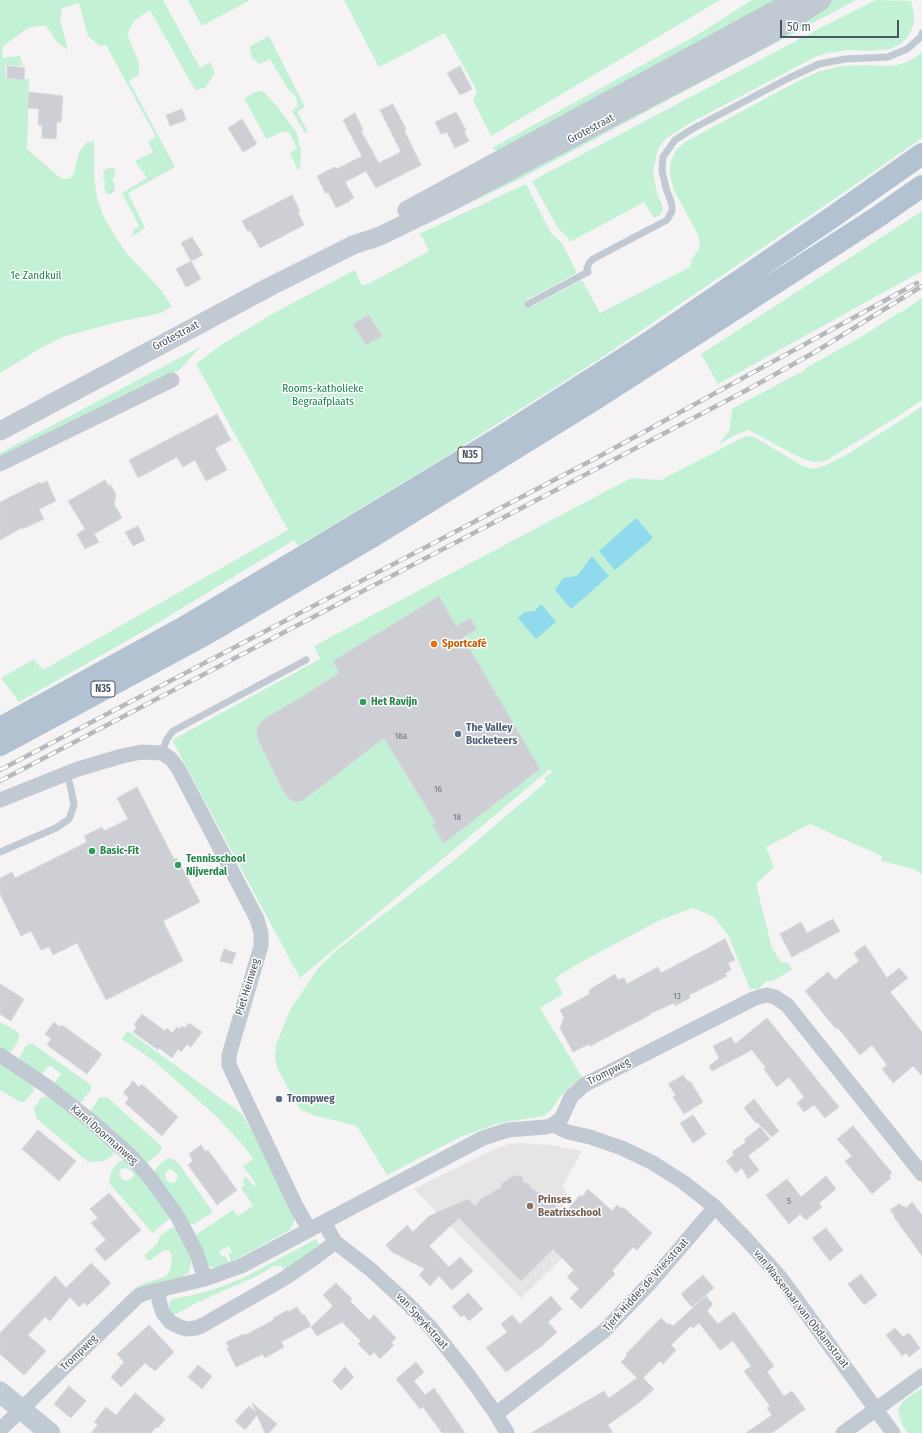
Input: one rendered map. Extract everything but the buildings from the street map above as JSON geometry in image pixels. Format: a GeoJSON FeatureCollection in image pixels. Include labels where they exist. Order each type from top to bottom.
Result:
{"type":"FeatureCollection","features":[{"type":"Feature","properties":{"kind":"main road","name":"N35"},"geometry":{"type":"LineString","coordinates":[[0,728],[181,629],[496,440],[654,338],[834,216],[922,154]]}},
{"type":"Feature","properties":{"kind":"main road","name":"N35"},"geometry":{"type":"LineString","coordinates":[[0,745],[206,634],[375,535],[604,394],[876,218],[922,186]]}},
{"type":"Feature","properties":{"kind":"main road"},"geometry":{"type":"LineString","coordinates":[[0,1392],[50,1433]]}},
{"type":"Feature","properties":{"kind":"street","name":"Grotestraat"},"geometry":{"type":"LineString","coordinates":[[354,244],[377,226],[794,0]]}},
{"type":"Feature","properties":{"kind":"street","name":"Grotestraat"},"geometry":{"type":"LineString","coordinates":[[0,431],[264,289],[354,244],[380,236],[501,176],[771,34],[822,0]]}},
{"type":"Feature","properties":{"kind":"street"},"geometry":{"type":"LineString","coordinates":[[0,464],[172,380]]}},
{"type":"Feature","properties":{"kind":"street"},"geometry":{"type":"LineString","coordinates":[[0,800],[67,774],[122,756],[142,752],[162,752]]}},
{"type":"Feature","properties":{"kind":"street","name":"Piet Heinweg"},"geometry":{"type":"LineString","coordinates":[[162,752],[172,759],[178,768],[257,919],[261,933],[261,946],[230,1052],[229,1065],[296,1206],[309,1229]]}},
{"type":"Feature","properties":{"kind":"street","name":"Trompweg"},"geometry":{"type":"LineString","coordinates":[[0,1430],[130,1302],[138,1296],[204,1279],[241,1266],[483,1138],[508,1130],[546,1127],[553,1125],[562,1117],[571,1097],[584,1085],[753,1000],[767,995],[779,998],[787,1005],[922,1174]]}},
{"type":"Feature","properties":{"kind":"street","name":"Karel Doormanweg"},"geometry":{"type":"LineString","coordinates":[[0,1054],[45,1085],[90,1120],[132,1157],[178,1217],[197,1254],[204,1279]]}},
{"type":"Feature","properties":{"kind":"street","name":"van Wassenaar van Obdamstraat"},"geometry":{"type":"LineString","coordinates":[[553,1125],[568,1132],[606,1142],[622,1148],[653,1163],[683,1182],[715,1208],[746,1239],[780,1277],[894,1433]]}},
{"type":"Feature","properties":{"kind":"street","name":"Tjerk Hiddes de Vriesstraat"},"geometry":{"type":"LineString","coordinates":[[496,1414],[604,1331],[651,1282],[715,1208]]}},
{"type":"Feature","properties":{"kind":"street","name":"van Speykstraat"},"geometry":{"type":"LineString","coordinates":[[324,1222],[335,1242],[370,1269],[407,1303],[431,1328],[496,1414],[507,1433]]}},
{"type":"Feature","properties":{"kind":"street"},"geometry":{"type":"LineString","coordinates":[[159,1290],[159,1301],[163,1313],[170,1322],[180,1328],[196,1328],[286,1278],[335,1242]]}},
{"type":"Feature","properties":{"kind":"street"},"geometry":{"type":"LineString","coordinates":[[843,1433],[922,1376]]}},
{"type":"Feature","properties":{"kind":"lane"},"geometry":{"type":"LineString","coordinates":[[528,304],[588,272],[587,268],[593,259],[667,220],[672,211],[672,205],[662,171],[663,157],[675,140],[701,124],[819,64],[845,59],[888,57],[907,49],[921,37],[922,34]]}},
{"type":"Feature","properties":{"kind":"lane"},"geometry":{"type":"LineString","coordinates":[[162,752],[167,738],[176,728],[306,660]]}},
{"type":"Feature","properties":{"kind":"lane"},"geometry":{"type":"LineString","coordinates":[[0,852],[56,828],[69,819],[74,805],[67,774]]}},
{"type":"Feature","properties":{"kind":"shaded area"},"geometry":{"type":"Polygon","coordinates":[[[523,1143],[551,1145],[582,1151],[562,1187],[567,1193],[561,1213],[578,1243],[521,1298],[414,1189],[494,1149],[509,1144],[523,1143]]]}},
{"type":"Feature","properties":{"kind":"green space","name":"1e Zandkuil"},"geometry":{"type":"Polygon","coordinates":[[[0,0],[163,0],[200,68],[210,62],[215,73],[205,88],[195,90],[150,10],[135,20],[127,34],[139,63],[139,75],[129,81],[175,167],[128,193],[145,228],[133,236],[133,230],[139,226],[122,193],[147,178],[135,161],[153,152],[148,142],[156,137],[106,45],[100,46],[88,36],[79,3],[62,8],[60,19],[68,50],[58,43],[45,25],[28,28],[3,46],[2,58],[20,56],[23,66],[5,65],[6,79],[29,79],[27,149],[58,176],[64,179],[70,178],[74,173],[79,152],[86,143],[94,141],[94,176],[97,198],[104,217],[128,255],[162,291],[172,307],[161,313],[118,322],[62,337],[0,373],[0,0]]]}},
{"type":"Feature","properties":{"kind":"green space"},"geometry":{"type":"Polygon","coordinates":[[[188,0],[250,0],[202,26],[188,0]]]}},
{"type":"Feature","properties":{"kind":"green space"},"geometry":{"type":"Polygon","coordinates":[[[344,0],[720,0],[491,136],[473,100],[477,91],[445,33],[379,67],[344,0]]]}},
{"type":"Feature","properties":{"kind":"green space"},"geometry":{"type":"Polygon","coordinates":[[[752,0],[782,0],[507,151],[492,148],[697,35],[752,0]]]}},
{"type":"Feature","properties":{"kind":"green space"},"geometry":{"type":"Polygon","coordinates":[[[831,0],[856,0],[518,180],[374,249],[373,246],[831,0]]]}},
{"type":"Feature","properties":{"kind":"green space"},"geometry":{"type":"Polygon","coordinates":[[[876,0],[911,1],[914,13],[912,29],[907,38],[899,45],[890,49],[871,51],[847,50],[827,53],[815,57],[690,123],[665,139],[658,149],[653,172],[657,194],[663,210],[660,215],[654,218],[644,202],[570,242],[558,228],[532,181],[876,0]]]}},
{"type":"Feature","properties":{"kind":"green space"},"geometry":{"type":"Polygon","coordinates":[[[269,36],[305,107],[297,112],[308,132],[305,133],[292,111],[298,106],[296,97],[288,89],[270,59],[260,64],[252,58],[250,46],[269,36]]]}},
{"type":"Feature","properties":{"kind":"green space","name":"Rooms-katholieke Begraafplaats"},"geometry":{"type":"Polygon","coordinates":[[[922,52],[922,138],[601,358],[442,459],[298,546],[294,540],[151,627],[19,702],[1,678],[34,659],[43,670],[288,530],[196,364],[221,345],[274,313],[355,270],[362,286],[372,282],[429,251],[423,238],[419,234],[526,184],[551,233],[562,243],[577,273],[526,300],[529,308],[582,280],[600,313],[690,267],[692,259],[699,249],[700,242],[698,235],[674,190],[670,176],[670,164],[673,156],[676,150],[685,142],[802,79],[820,71],[842,66],[897,65],[907,62],[922,52]]]}},
{"type":"Feature","properties":{"kind":"green space"},"geometry":{"type":"Polygon","coordinates":[[[258,91],[264,92],[277,106],[297,133],[301,152],[300,169],[298,170],[290,153],[297,148],[289,132],[282,132],[266,139],[244,98],[258,91]]]}},
{"type":"Feature","properties":{"kind":"green space"},"geometry":{"type":"Polygon","coordinates":[[[108,168],[114,168],[116,173],[112,180],[115,184],[115,190],[112,194],[107,194],[104,188],[104,171],[108,168]]]}},
{"type":"Feature","properties":{"kind":"green space"},"geometry":{"type":"Polygon","coordinates":[[[922,211],[922,271],[718,384],[701,354],[922,211]]]}},
{"type":"Feature","properties":{"kind":"green space"},"geometry":{"type":"Polygon","coordinates":[[[922,298],[922,400],[827,460],[820,462],[813,462],[797,456],[749,430],[737,434],[719,444],[730,429],[732,409],[801,373],[806,368],[863,336],[922,298]]]}},
{"type":"Feature","properties":{"kind":"green space"},"geometry":{"type":"Polygon","coordinates":[[[200,347],[179,370],[0,460],[0,453],[200,347]]]}},
{"type":"Feature","properties":{"kind":"green space"},"geometry":{"type":"Polygon","coordinates":[[[922,406],[922,874],[914,869],[881,861],[882,856],[810,824],[766,847],[774,867],[756,884],[772,948],[781,962],[788,963],[792,970],[772,981],[767,981],[758,989],[750,989],[728,935],[714,917],[693,908],[660,920],[581,962],[555,978],[563,994],[540,1008],[582,1077],[559,1098],[553,1108],[544,1116],[499,1123],[460,1137],[387,1175],[357,1126],[313,1115],[300,1109],[277,1067],[275,1056],[276,1045],[290,1010],[319,967],[338,949],[451,863],[546,782],[544,778],[552,772],[550,769],[300,978],[172,740],[320,659],[314,646],[631,478],[661,480],[746,436],[756,438],[801,465],[812,469],[817,468],[846,455],[922,406]]]}},
{"type":"Feature","properties":{"kind":"green space"},"geometry":{"type":"Polygon","coordinates":[[[0,1022],[18,1032],[19,1035],[16,1045],[12,1051],[8,1053],[0,1048],[0,1022]]]}},
{"type":"Feature","properties":{"kind":"green space"},"geometry":{"type":"Polygon","coordinates":[[[128,1031],[241,1113],[260,1145],[295,1219],[290,1230],[231,1262],[228,1254],[232,1252],[229,1246],[219,1251],[222,1257],[225,1255],[229,1263],[211,1267],[206,1263],[196,1237],[197,1234],[233,1210],[238,1216],[253,1206],[241,1188],[245,1185],[242,1181],[246,1177],[254,1186],[256,1184],[243,1166],[253,1159],[243,1145],[217,1117],[154,1061],[122,1039],[128,1031]]]}},
{"type":"Feature","properties":{"kind":"green space"},"geometry":{"type":"Polygon","coordinates":[[[29,1044],[33,1044],[91,1085],[91,1090],[81,1102],[76,1102],[53,1084],[61,1074],[50,1065],[41,1075],[21,1062],[19,1058],[25,1047],[29,1044]]]}},
{"type":"Feature","properties":{"kind":"green space"},"geometry":{"type":"Polygon","coordinates":[[[0,1063],[33,1086],[34,1091],[24,1102],[20,1102],[0,1090],[0,1063]]]}},
{"type":"Feature","properties":{"kind":"green space"},"geometry":{"type":"Polygon","coordinates":[[[48,1096],[113,1148],[114,1154],[105,1161],[88,1162],[37,1119],[34,1108],[41,1098],[48,1096]]]}},
{"type":"Feature","properties":{"kind":"green space"},"geometry":{"type":"Polygon","coordinates":[[[100,1097],[108,1098],[161,1146],[162,1149],[157,1155],[148,1162],[144,1161],[92,1115],[91,1110],[100,1097]]]}},
{"type":"Feature","properties":{"kind":"green space"},"geometry":{"type":"Polygon","coordinates":[[[168,1158],[173,1159],[179,1164],[213,1212],[194,1224],[190,1224],[155,1174],[155,1170],[168,1158]],[[169,1169],[165,1174],[167,1181],[171,1183],[175,1182],[178,1176],[173,1170],[169,1169]]]}},
{"type":"Feature","properties":{"kind":"green space"},"geometry":{"type":"Polygon","coordinates":[[[125,1160],[140,1176],[169,1214],[169,1219],[154,1232],[152,1232],[109,1183],[112,1169],[120,1161],[125,1160]],[[126,1168],[121,1169],[119,1173],[122,1179],[127,1181],[134,1176],[133,1172],[126,1168]]]}},
{"type":"Feature","properties":{"kind":"green space"},"geometry":{"type":"Polygon","coordinates":[[[173,1227],[178,1228],[191,1259],[191,1266],[188,1273],[181,1278],[136,1289],[134,1288],[167,1275],[170,1270],[172,1256],[169,1250],[164,1250],[149,1261],[144,1256],[157,1244],[160,1236],[173,1227]]]}},
{"type":"Feature","properties":{"kind":"green space"},"geometry":{"type":"Polygon","coordinates":[[[316,1239],[320,1246],[286,1270],[281,1266],[274,1266],[257,1276],[196,1303],[174,1315],[170,1310],[169,1303],[172,1299],[194,1295],[218,1288],[243,1278],[316,1239]]]}},
{"type":"Feature","properties":{"kind":"green space"},"geometry":{"type":"Polygon","coordinates":[[[922,1388],[922,1433],[908,1433],[902,1425],[898,1409],[902,1402],[922,1388]]]}},
{"type":"Feature","properties":{"kind":"water"},"geometry":{"type":"Polygon","coordinates":[[[636,518],[653,538],[615,570],[599,551],[636,518]]]}},
{"type":"Feature","properties":{"kind":"water"},"geometry":{"type":"Polygon","coordinates":[[[592,556],[609,576],[571,609],[555,590],[563,578],[578,575],[592,556]]]}},
{"type":"Feature","properties":{"kind":"water"},"geometry":{"type":"Polygon","coordinates":[[[541,604],[556,622],[536,639],[518,618],[525,612],[535,611],[541,604]]]}},
{"type":"Feature","properties":{"kind":"railway"},"geometry":{"type":"LineString","coordinates":[[0,770],[598,457],[917,283]]}},
{"type":"Feature","properties":{"kind":"railway"},"geometry":{"type":"LineString","coordinates":[[0,781],[745,391],[815,352],[922,286]]}},
{"type":"Feature","properties":{"kind":"place","name":"Sportcafé"},"geometry":{"type":"Point","coordinates":[434,644]}},
{"type":"Feature","properties":{"kind":"place","name":"Het Ravijn"},"geometry":{"type":"Point","coordinates":[363,702]}},
{"type":"Feature","properties":{"kind":"place","name":"The Valley Bucketeers"},"geometry":{"type":"Point","coordinates":[458,734]}},
{"type":"Feature","properties":{"kind":"place","name":"Basic-Fit"},"geometry":{"type":"Point","coordinates":[92,851]}},
{"type":"Feature","properties":{"kind":"place","name":"Tennisschool Nijverdal"},"geometry":{"type":"Point","coordinates":[178,865]}},
{"type":"Feature","properties":{"kind":"place","name":"Trompweg"},"geometry":{"type":"Point","coordinates":[279,1099]}},
{"type":"Feature","properties":{"kind":"place","name":"Prinses Beatrixschool"},"geometry":{"type":"Point","coordinates":[530,1206]}}]}
